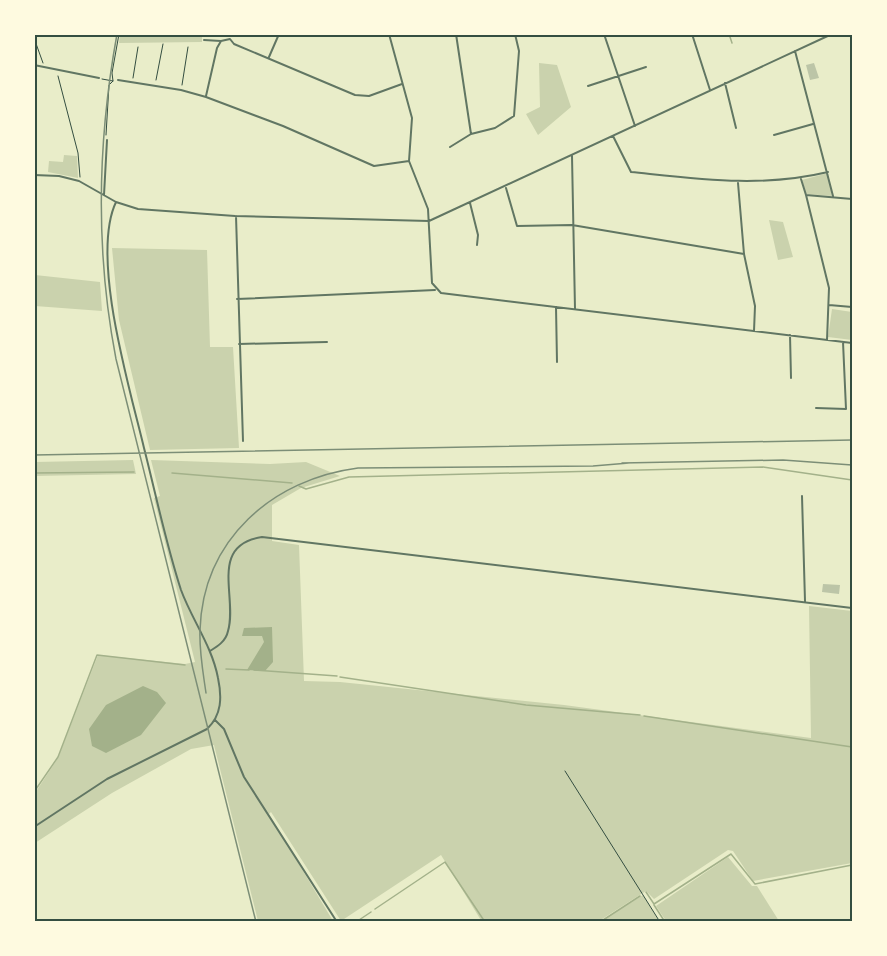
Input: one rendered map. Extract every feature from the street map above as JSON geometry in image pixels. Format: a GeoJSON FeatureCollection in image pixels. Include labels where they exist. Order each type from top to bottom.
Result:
{"type":"FeatureCollection","features":[{"type":"Feature","properties":{"kind":"street"},"geometry":{"type":"LineString","coordinates":[[230,39],[232,34]]}},
{"type":"Feature","properties":{"kind":"street"},"geometry":{"type":"LineString","coordinates":[[269,58],[279,34]]}},
{"type":"Feature","properties":{"kind":"street"},"geometry":{"type":"LineString","coordinates":[[389,34],[412,118],[409,161],[428,209],[432,283],[436,290],[441,293],[852,343]]}},
{"type":"Feature","properties":{"kind":"street"},"geometry":{"type":"LineString","coordinates":[[456,34],[471,134]]}},
{"type":"Feature","properties":{"kind":"street"},"geometry":{"type":"LineString","coordinates":[[450,147],[471,134],[495,128],[514,116],[519,51],[515,34]]}},
{"type":"Feature","properties":{"kind":"street"},"geometry":{"type":"LineString","coordinates":[[604,34],[635,126]]}},
{"type":"Feature","properties":{"kind":"street"},"geometry":{"type":"LineString","coordinates":[[692,34],[710,90]]}},
{"type":"Feature","properties":{"kind":"street"},"geometry":{"type":"LineString","coordinates":[[34,175],[59,176],[79,181],[116,202],[138,209],[236,216],[429,220],[505,187],[832,34]]}},
{"type":"Feature","properties":{"kind":"street"},"geometry":{"type":"LineString","coordinates":[[204,40],[230,39]]}},
{"type":"Feature","properties":{"kind":"street"},"geometry":{"type":"LineString","coordinates":[[230,39],[234,44],[356,95],[369,96],[402,84]]}},
{"type":"Feature","properties":{"kind":"street"},"geometry":{"type":"LineString","coordinates":[[206,96],[217,48],[221,41]]}},
{"type":"Feature","properties":{"kind":"street"},"geometry":{"type":"LineString","coordinates":[[795,51],[833,196]]}},
{"type":"Feature","properties":{"kind":"street"},"geometry":{"type":"LineString","coordinates":[[34,64],[57,71],[99,78]]}},
{"type":"Feature","properties":{"kind":"street"},"geometry":{"type":"LineString","coordinates":[[588,86],[646,67]]}},
{"type":"Feature","properties":{"kind":"street"},"geometry":{"type":"LineString","coordinates":[[118,80],[206,96],[283,126],[374,166],[409,161]]}},
{"type":"Feature","properties":{"kind":"street"},"geometry":{"type":"LineString","coordinates":[[725,83],[736,128]]}},
{"type":"Feature","properties":{"kind":"street"},"geometry":{"type":"LineString","coordinates":[[774,135],[813,124]]}},
{"type":"Feature","properties":{"kind":"street"},"geometry":{"type":"LineString","coordinates":[[614,136],[631,172],[738,183],[801,179],[828,172]]}},
{"type":"Feature","properties":{"kind":"street"},"geometry":{"type":"LineString","coordinates":[[104,195],[107,140]]}},
{"type":"Feature","properties":{"kind":"street"},"geometry":{"type":"LineString","coordinates":[[572,156],[575,309]]}},
{"type":"Feature","properties":{"kind":"street"},"geometry":{"type":"LineString","coordinates":[[801,179],[829,288],[827,340]]}},
{"type":"Feature","properties":{"kind":"street"},"geometry":{"type":"LineString","coordinates":[[738,183],[744,254],[755,306],[754,331]]}},
{"type":"Feature","properties":{"kind":"street"},"geometry":{"type":"LineString","coordinates":[[505,187],[517,226],[572,225],[744,254]]}},
{"type":"Feature","properties":{"kind":"street"},"geometry":{"type":"LineString","coordinates":[[806,195],[852,199]]}},
{"type":"Feature","properties":{"kind":"street"},"geometry":{"type":"LineString","coordinates":[[34,827],[107,778],[196,735],[215,720],[220,697],[210,651],[182,591],[123,363],[112,298],[109,239],[111,213],[116,202]]}},
{"type":"Feature","properties":{"kind":"street"},"geometry":{"type":"LineString","coordinates":[[470,203],[478,234],[477,245]]}},
{"type":"Feature","properties":{"kind":"street"},"geometry":{"type":"LineString","coordinates":[[236,216],[243,441]]}},
{"type":"Feature","properties":{"kind":"street"},"geometry":{"type":"LineString","coordinates":[[237,299],[436,290]]}},
{"type":"Feature","properties":{"kind":"street"},"geometry":{"type":"LineString","coordinates":[[830,305],[852,308]]}},
{"type":"Feature","properties":{"kind":"street"},"geometry":{"type":"LineString","coordinates":[[556,307],[557,362]]}},
{"type":"Feature","properties":{"kind":"street"},"geometry":{"type":"LineString","coordinates":[[789,335],[791,378]]}},
{"type":"Feature","properties":{"kind":"street"},"geometry":{"type":"LineString","coordinates":[[239,344],[327,342]]}},
{"type":"Feature","properties":{"kind":"street"},"geometry":{"type":"LineString","coordinates":[[816,408],[846,409],[843,342]]}},
{"type":"Feature","properties":{"kind":"street"},"geometry":{"type":"LineString","coordinates":[[802,496],[805,602]]}},
{"type":"Feature","properties":{"kind":"street"},"geometry":{"type":"LineString","coordinates":[[210,651],[222,643],[228,633],[228,571],[232,556],[245,543],[262,537],[852,608]]}},
{"type":"Feature","properties":{"kind":"street"},"geometry":{"type":"LineString","coordinates":[[215,720],[224,729],[244,777],[337,921]]}},
{"type":"Feature","properties":{"kind":"path"},"geometry":{"type":"LineString","coordinates":[[107,140],[110,85],[113,81],[112,73],[119,34]]}},
{"type":"Feature","properties":{"kind":"path"},"geometry":{"type":"LineString","coordinates":[[34,38],[44,67]]}},
{"type":"Feature","properties":{"kind":"path"},"geometry":{"type":"LineString","coordinates":[[155,85],[163,44]]}},
{"type":"Feature","properties":{"kind":"path"},"geometry":{"type":"LineString","coordinates":[[132,82],[138,47]]}},
{"type":"Feature","properties":{"kind":"path"},"geometry":{"type":"LineString","coordinates":[[181,90],[188,47]]}},
{"type":"Feature","properties":{"kind":"path"},"geometry":{"type":"LineString","coordinates":[[57,71],[78,153],[79,181]]}},
{"type":"Feature","properties":{"kind":"path"},"geometry":{"type":"LineString","coordinates":[[99,78],[118,80]]}},
{"type":"Feature","properties":{"kind":"path"},"geometry":{"type":"LineString","coordinates":[[565,771],[660,921]]}},
{"type":"Feature","properties":{"kind":"shaded area"},"geometry":{"type":"Polygon","coordinates":[[[120,35],[202,35],[202,42],[119,43],[120,35]]]}},
{"type":"Feature","properties":{"kind":"shaded area"},"geometry":{"type":"Polygon","coordinates":[[[539,63],[557,65],[571,107],[538,135],[526,114],[540,107],[539,63]]]}},
{"type":"Feature","properties":{"kind":"shaded area"},"geometry":{"type":"Polygon","coordinates":[[[64,155],[77,156],[78,178],[48,172],[49,161],[63,162],[64,155]]]}},
{"type":"Feature","properties":{"kind":"shaded area"},"geometry":{"type":"Polygon","coordinates":[[[828,173],[832,196],[806,194],[802,180],[828,173]]]}},
{"type":"Feature","properties":{"kind":"shaded area"},"geometry":{"type":"Polygon","coordinates":[[[769,220],[783,222],[793,257],[778,260],[769,220]]]}},
{"type":"Feature","properties":{"kind":"shaded area"},"geometry":{"type":"Polygon","coordinates":[[[112,248],[207,250],[210,347],[233,347],[239,448],[150,450],[119,320],[112,248]]]}},
{"type":"Feature","properties":{"kind":"shaded area"},"geometry":{"type":"Polygon","coordinates":[[[35,275],[100,282],[102,311],[35,306],[35,275]]]}},
{"type":"Feature","properties":{"kind":"shaded area"},"geometry":{"type":"Polygon","coordinates":[[[832,309],[852,312],[852,340],[828,337],[832,309]]]}},
{"type":"Feature","properties":{"kind":"shaded area"},"geometry":{"type":"Polygon","coordinates":[[[133,460],[136,474],[35,476],[35,462],[133,460]]]}},
{"type":"Feature","properties":{"kind":"shaded area"},"geometry":{"type":"Polygon","coordinates":[[[151,460],[270,464],[306,462],[340,476],[301,488],[272,505],[272,541],[299,545],[304,681],[340,682],[564,705],[811,738],[809,606],[852,611],[852,863],[753,881],[733,851],[728,850],[654,899],[646,891],[599,921],[482,922],[441,855],[341,921],[271,812],[269,814],[333,921],[258,921],[214,745],[191,749],[112,793],[35,843],[35,793],[58,758],[98,655],[185,664],[195,662],[154,498],[160,496],[151,460]]]}},
{"type":"Feature","properties":{"kind":"shaded area"},"geometry":{"type":"Polygon","coordinates":[[[272,627],[273,662],[265,671],[247,670],[264,642],[262,636],[242,636],[244,628],[272,627]]]}},
{"type":"Feature","properties":{"kind":"shaded area"},"geometry":{"type":"Polygon","coordinates":[[[143,686],[157,692],[166,703],[141,735],[106,753],[92,746],[89,729],[106,705],[143,686]]]}},
{"type":"Feature","properties":{"kind":"shaded area"},"geometry":{"type":"Polygon","coordinates":[[[728,857],[752,886],[757,886],[779,921],[666,921],[656,906],[728,857]]]}},
{"type":"Feature","properties":{"kind":"shaded area"},"geometry":{"type":"Polygon","coordinates":[[[643,895],[659,921],[601,921],[643,895]]]}},
{"type":"Feature","properties":{"kind":"building"},"geometry":{"type":"Polygon","coordinates":[[[814,63],[819,78],[810,80],[806,65],[814,63]]]}},
{"type":"Feature","properties":{"kind":"building"},"geometry":{"type":"Polygon","coordinates":[[[823,584],[840,585],[839,594],[822,592],[823,584]]]}},
{"type":"Feature","properties":{"kind":"waterway"},"geometry":{"type":"LineString","coordinates":[[729,34],[732,43]]}},
{"type":"Feature","properties":{"kind":"waterway"},"geometry":{"type":"LineString","coordinates":[[299,486],[306,489],[349,477],[763,467],[852,480]]}},
{"type":"Feature","properties":{"kind":"waterway"},"geometry":{"type":"LineString","coordinates":[[34,473],[134,472]]}},
{"type":"Feature","properties":{"kind":"waterway"},"geometry":{"type":"LineString","coordinates":[[172,473],[292,483]]}},
{"type":"Feature","properties":{"kind":"waterway"},"geometry":{"type":"LineString","coordinates":[[34,792],[58,757],[97,655],[185,665]]}},
{"type":"Feature","properties":{"kind":"waterway"},"geometry":{"type":"LineString","coordinates":[[226,669],[249,670]]}},
{"type":"Feature","properties":{"kind":"waterway"},"geometry":{"type":"LineString","coordinates":[[254,670],[337,676]]}},
{"type":"Feature","properties":{"kind":"waterway"},"geometry":{"type":"LineString","coordinates":[[340,677],[526,705],[640,715]]}},
{"type":"Feature","properties":{"kind":"waterway"},"geometry":{"type":"LineString","coordinates":[[644,716],[852,747]]}},
{"type":"Feature","properties":{"kind":"waterway"},"geometry":{"type":"LineString","coordinates":[[646,892],[654,904],[731,854],[755,884],[852,865]]}},
{"type":"Feature","properties":{"kind":"waterway"},"geometry":{"type":"LineString","coordinates":[[375,909],[445,862],[485,922]]}},
{"type":"Feature","properties":{"kind":"waterway"},"geometry":{"type":"LineString","coordinates":[[600,922],[640,896]]}},
{"type":"Feature","properties":{"kind":"waterway"},"geometry":{"type":"LineString","coordinates":[[654,905],[665,922]]}},
{"type":"Feature","properties":{"kind":"waterway"},"geometry":{"type":"LineString","coordinates":[[356,922],[371,912]]}},
{"type":"Feature","properties":{"kind":"railway"},"geometry":{"type":"LineString","coordinates":[[117,34],[110,75],[102,156],[102,237],[109,318],[116,359],[256,922]]}},
{"type":"Feature","properties":{"kind":"railway"},"geometry":{"type":"LineString","coordinates":[[34,455],[852,440]]}},
{"type":"Feature","properties":{"kind":"railway"},"geometry":{"type":"LineString","coordinates":[[622,463],[783,460],[852,465]]}},
{"type":"Feature","properties":{"kind":"railway"},"geometry":{"type":"LineString","coordinates":[[206,693],[200,630],[204,597],[214,568],[229,542],[248,519],[271,500],[298,485],[327,474],[358,468],[593,466],[629,463]]}}]}
